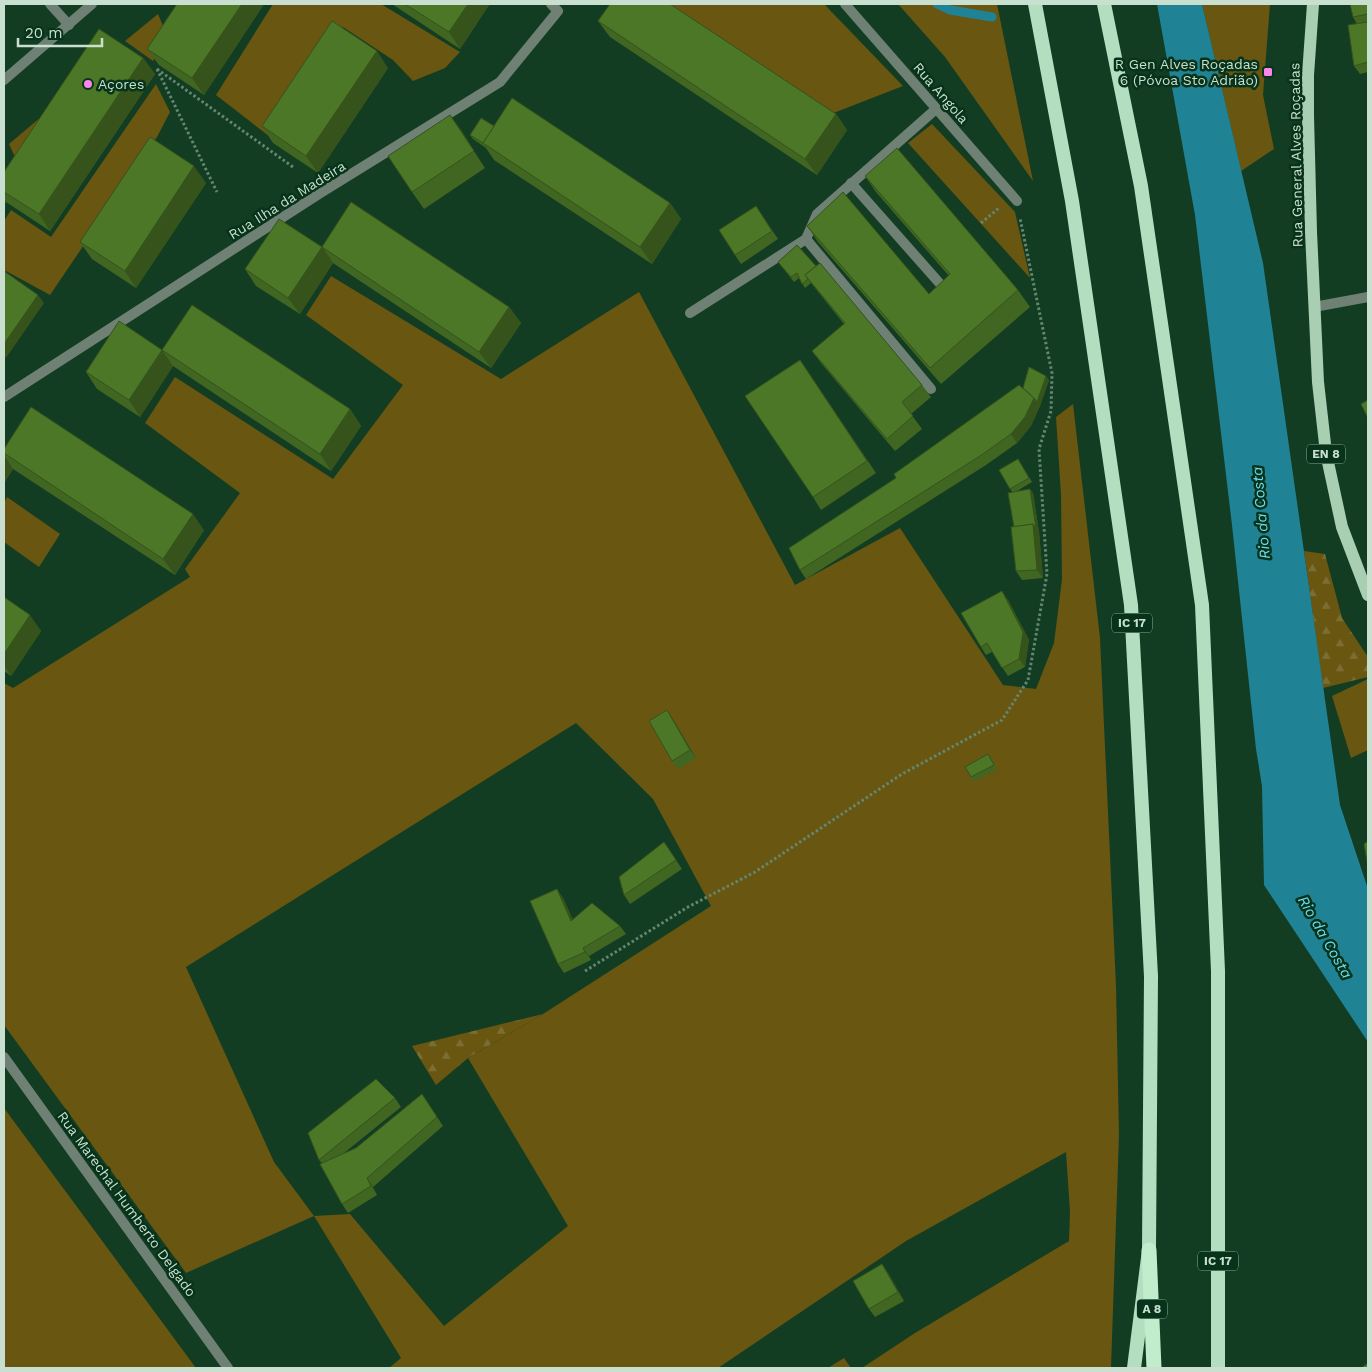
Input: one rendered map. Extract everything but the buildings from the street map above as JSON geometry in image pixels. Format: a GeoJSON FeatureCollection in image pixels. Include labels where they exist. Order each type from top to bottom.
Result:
{"type":"FeatureCollection","features":[{"type":"Feature","properties":{"kind":"highway","name":"IC 17"},"geometry":{"type":"LineString","coordinates":[[1035,4],[1072,201],[1131,604],[1151,976],[1149,1250],[1134,1368]]}},
{"type":"Feature","properties":{"kind":"highway","name":"IC 17"},"geometry":{"type":"LineString","coordinates":[[1104,4],[1141,186],[1202,605],[1218,971],[1218,1368]]}},
{"type":"Feature","properties":{"kind":"highway","name":"A 8"},"geometry":{"type":"LineString","coordinates":[[1149,1250],[1154,1368]]}},
{"type":"Feature","properties":{"kind":"main road","name":"Rua General Alves Roçadas"},"geometry":{"type":"LineString","coordinates":[[1313,4],[1308,75],[1308,116],[1314,307]]}},
{"type":"Feature","properties":{"kind":"main road","name":"EN 8"},"geometry":{"type":"LineString","coordinates":[[1314,307],[1318,382],[1326,453],[1342,527],[1368,595]]}},
{"type":"Feature","properties":{"kind":"street"},"geometry":{"type":"LineString","coordinates":[[50,4],[69,25]]}},
{"type":"Feature","properties":{"kind":"street"},"geometry":{"type":"LineString","coordinates":[[4,80],[92,4]]}},
{"type":"Feature","properties":{"kind":"street","name":"Rua Ilha da Madeira"},"geometry":{"type":"LineString","coordinates":[[4,397],[322,192],[500,82],[558,11],[551,4]]}},
{"type":"Feature","properties":{"kind":"street","name":"Rua Angola"},"geometry":{"type":"LineString","coordinates":[[845,4],[1017,201]]}},
{"type":"Feature","properties":{"kind":"street"},"geometry":{"type":"LineString","coordinates":[[690,313],[806,239],[817,214],[936,109]]}},
{"type":"Feature","properties":{"kind":"street"},"geometry":{"type":"LineString","coordinates":[[851,183],[942,286]]}},
{"type":"Feature","properties":{"kind":"street"},"geometry":{"type":"LineString","coordinates":[[806,239],[932,390]]}},
{"type":"Feature","properties":{"kind":"street"},"geometry":{"type":"LineString","coordinates":[[1314,307],[1368,297]]}},
{"type":"Feature","properties":{"kind":"street","name":"Rua Marechal Humberto Delgado"},"geometry":{"type":"LineString","coordinates":[[4,1056],[228,1368]]}},
{"type":"Feature","properties":{"kind":"path"},"geometry":{"type":"LineString","coordinates":[[217,192],[156,69],[293,167]]}},
{"type":"Feature","properties":{"kind":"path"},"geometry":{"type":"LineString","coordinates":[[585,971],[688,907],[755,872],[902,774],[1002,720],[1028,680],[1047,574],[1039,449],[1051,411],[1052,373],[1017,201]]}},
{"type":"Feature","properties":{"kind":"green space"},"geometry":{"type":"Polygon","coordinates":[[[273,4],[381,4],[460,52],[445,68],[413,81],[393,60],[343,27],[270,137],[216,95],[273,4]]]}},
{"type":"Feature","properties":{"kind":"green space"},"geometry":{"type":"Polygon","coordinates":[[[661,4],[824,4],[903,86],[831,114],[661,4]]]}},
{"type":"Feature","properties":{"kind":"green space"},"geometry":{"type":"Polygon","coordinates":[[[898,4],[997,4],[1033,181],[945,57],[898,4]]]}},
{"type":"Feature","properties":{"kind":"green space"},"geometry":{"type":"Polygon","coordinates":[[[1202,4],[1270,4],[1263,95],[1274,149],[1241,171],[1202,4]]]}},
{"type":"Feature","properties":{"kind":"green space"},"geometry":{"type":"Polygon","coordinates":[[[158,14],[168,38],[153,61],[125,41],[158,14]]]}},
{"type":"Feature","properties":{"kind":"green space"},"geometry":{"type":"Polygon","coordinates":[[[156,84],[170,112],[157,137],[50,295],[6,271],[4,274],[4,221],[11,210],[51,237],[156,84]]]}},
{"type":"Feature","properties":{"kind":"green space"},"geometry":{"type":"Polygon","coordinates":[[[41,117],[20,168],[9,144],[41,117]]]}},
{"type":"Feature","properties":{"kind":"green space"},"geometry":{"type":"Polygon","coordinates":[[[932,124],[1015,212],[1030,278],[908,143],[932,124]]]}},
{"type":"Feature","properties":{"kind":"green space"},"geometry":{"type":"Polygon","coordinates":[[[331,276],[501,379],[639,292],[795,585],[900,528],[1003,685],[1036,689],[1054,643],[1062,579],[1061,495],[1056,417],[1073,404],[1100,638],[1116,986],[1119,1135],[1111,1368],[862,1368],[915,1333],[1069,1241],[1070,1212],[1066,1152],[906,1241],[718,1368],[389,1368],[401,1358],[314,1216],[186,1273],[4,1025],[4,683],[13,688],[190,577],[185,569],[240,493],[145,423],[175,377],[333,479],[403,385],[306,315],[331,276]],[[576,723],[186,967],[274,1162],[314,1216],[350,1214],[444,1326],[568,1226],[468,1058],[543,1014],[711,906],[653,799],[576,723]]]}},
{"type":"Feature","properties":{"kind":"green space"},"geometry":{"type":"Polygon","coordinates":[[[7,497],[60,534],[39,567],[4,542],[4,503],[7,497]]]}},
{"type":"Feature","properties":{"kind":"green space"},"geometry":{"type":"Polygon","coordinates":[[[1304,551],[1325,554],[1342,618],[1368,657],[1368,677],[1323,688],[1304,551]]]}},
{"type":"Feature","properties":{"kind":"green space"},"geometry":{"type":"Polygon","coordinates":[[[1368,679],[1368,750],[1351,758],[1332,696],[1368,679]]]}},
{"type":"Feature","properties":{"kind":"green space"},"geometry":{"type":"Polygon","coordinates":[[[543,1014],[468,1058],[436,1085],[412,1046],[543,1014]]]}},
{"type":"Feature","properties":{"kind":"green space"},"geometry":{"type":"Polygon","coordinates":[[[4,1108],[196,1368],[4,1368],[4,1108]]]}},
{"type":"Feature","properties":{"kind":"green space"},"geometry":{"type":"Polygon","coordinates":[[[844,1358],[851,1368],[828,1368],[844,1358]]]}},
{"type":"Feature","properties":{"kind":"water","name":"Rio da Costa"},"geometry":{"type":"Polygon","coordinates":[[[1157,4],[1202,4],[1263,263],[1340,805],[1368,889],[1368,1042],[1264,885],[1262,786],[1256,749],[1232,525],[1195,215],[1157,4]]]}},
{"type":"Feature","properties":{"kind":"waterway"},"geometry":{"type":"LineString","coordinates":[[937,4],[950,10],[992,17]]}},
{"type":"Feature","properties":{"kind":"place","name":"R Gen Alves Roçadas 6 (Póvoa Sto Adrião)"},"geometry":{"type":"Point","coordinates":[1268,72]}},
{"type":"Feature","properties":{"kind":"place","name":"Açores"},"geometry":{"type":"Point","coordinates":[88,84]}}]}
